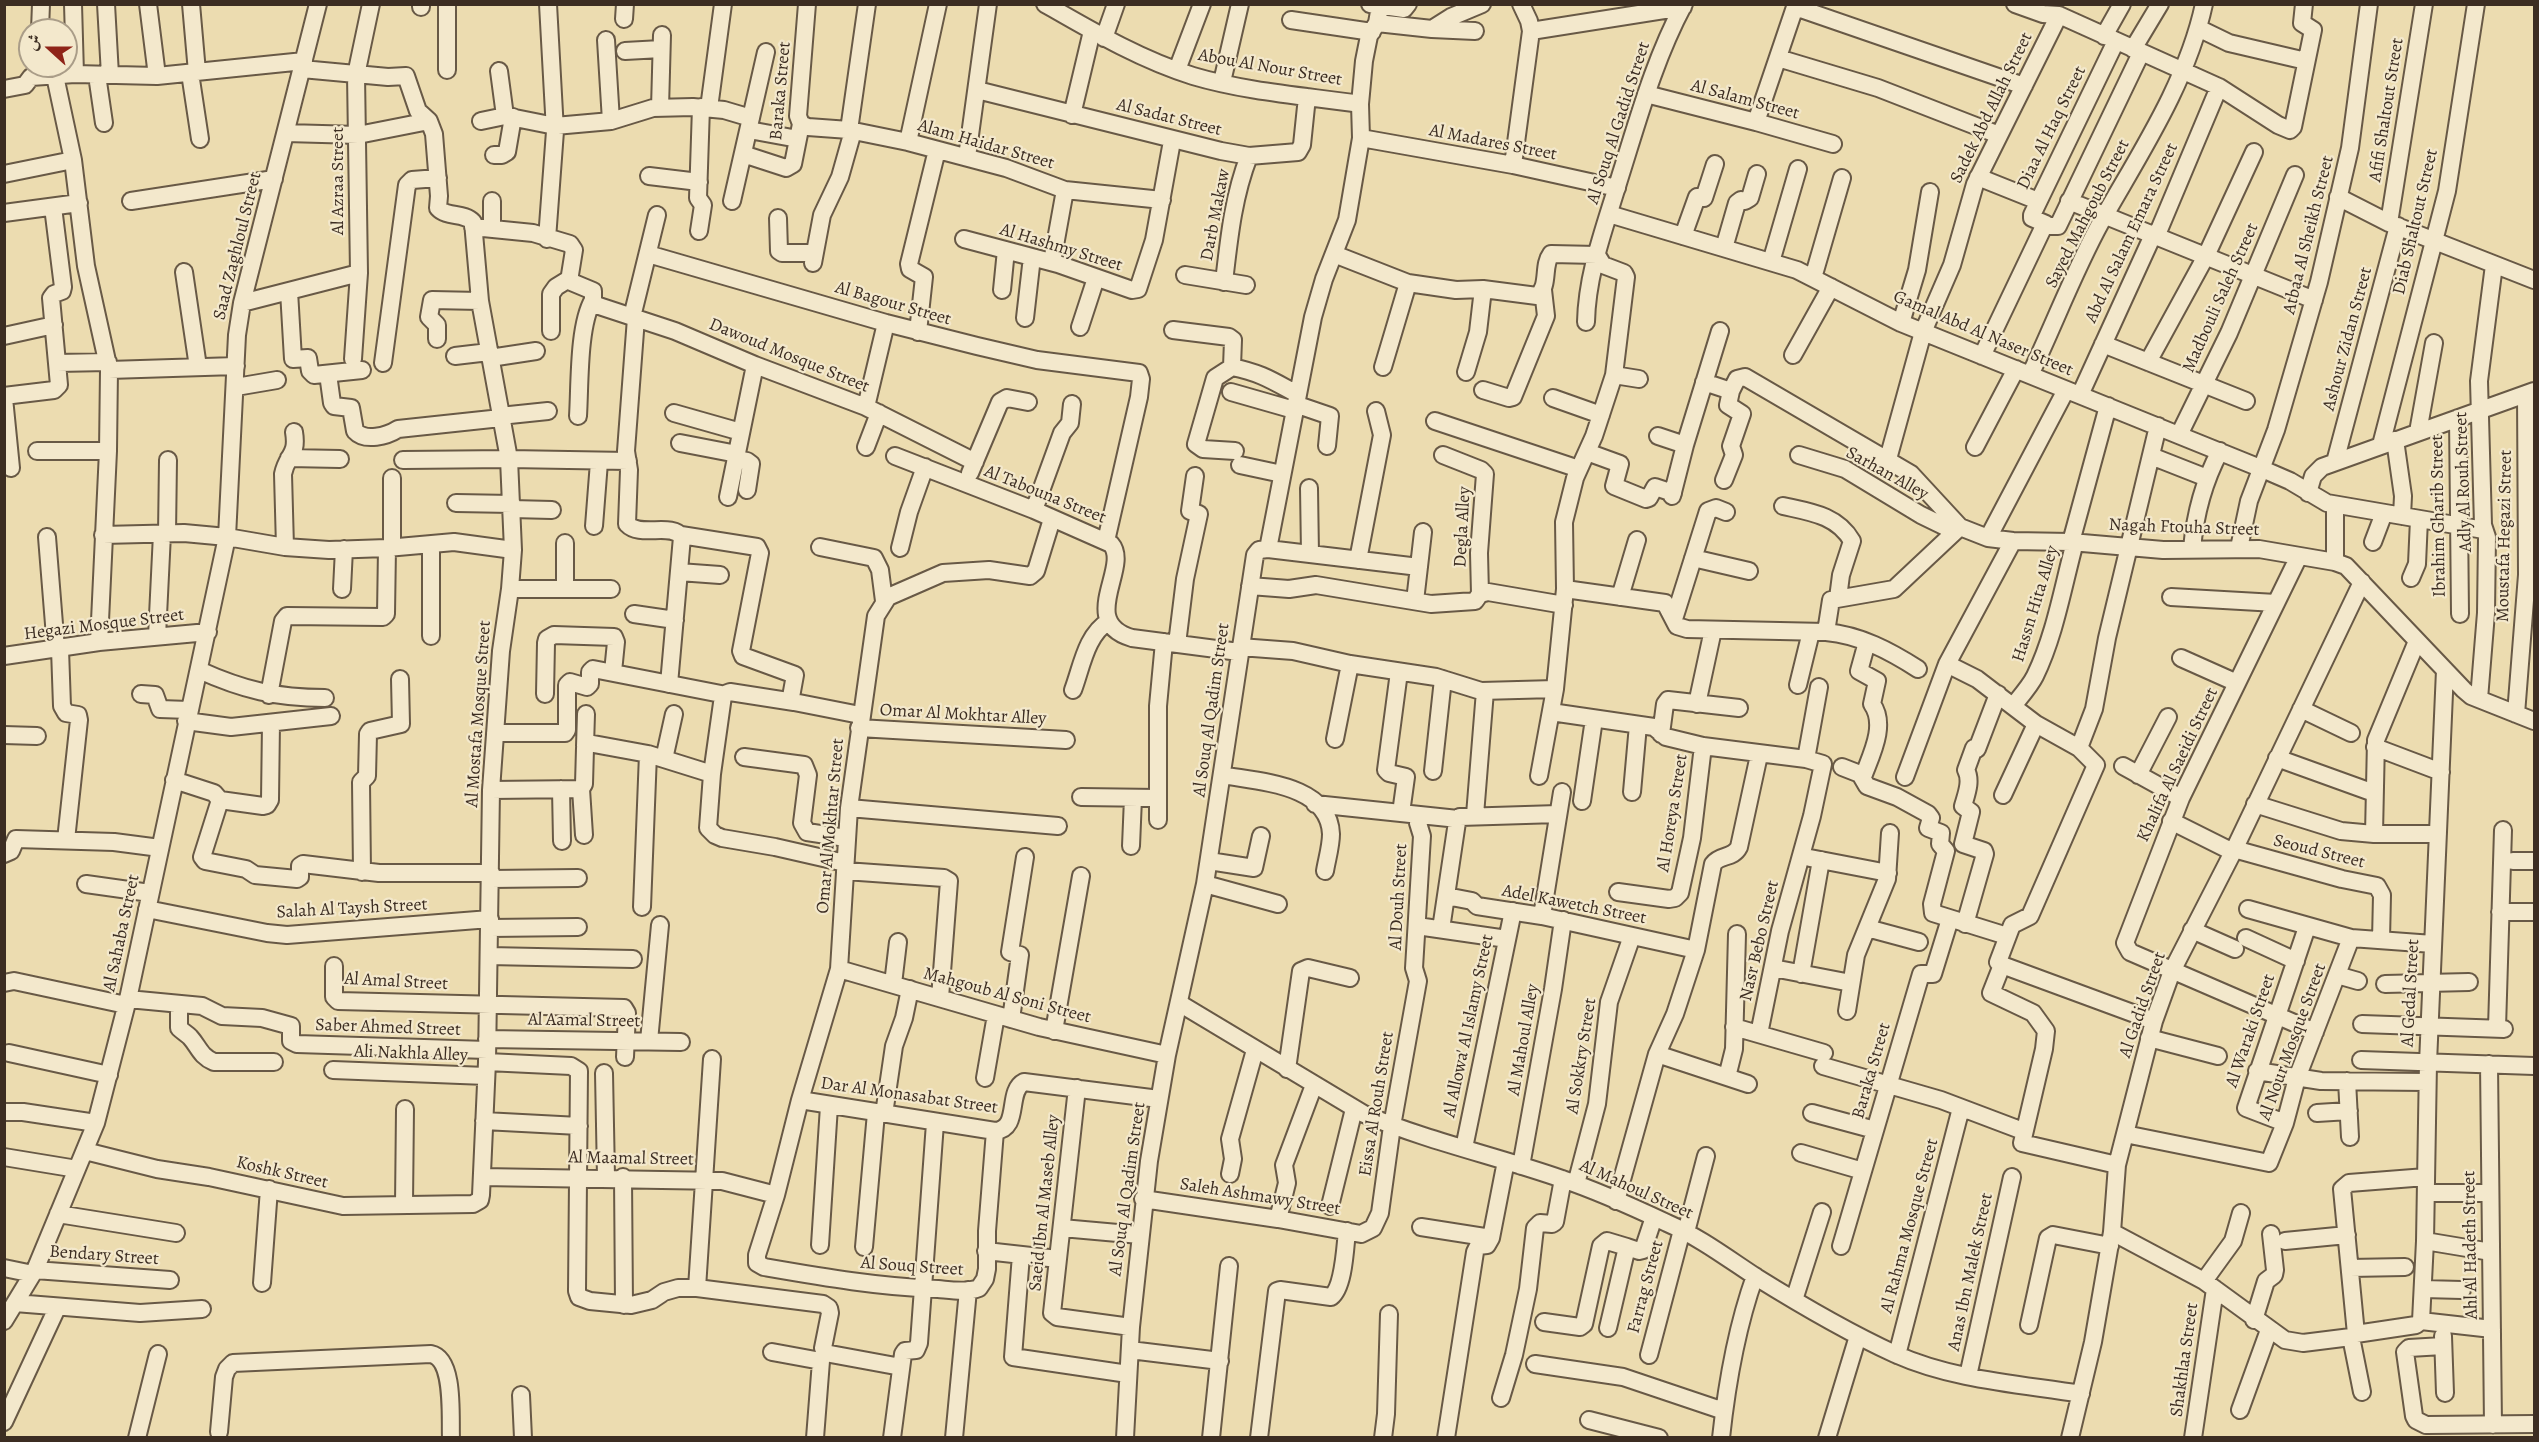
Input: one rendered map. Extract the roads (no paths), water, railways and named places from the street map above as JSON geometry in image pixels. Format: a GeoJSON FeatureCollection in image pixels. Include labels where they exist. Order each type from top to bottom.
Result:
{"type":"FeatureCollection","features":[{"type":"Feature","properties":{"kind":"street"},"geometry":{"type":"LineString","coordinates":[[104,123],[106,4]]}},
{"type":"Feature","properties":{"kind":"street"},"geometry":{"type":"LineString","coordinates":[[148,4],[157,76]]}},
{"type":"Feature","properties":{"kind":"street"},"geometry":{"type":"LineString","coordinates":[[191,4],[193,72],[200,139]]}},
{"type":"Feature","properties":{"kind":"street","name":"Saad Zaghloul Street"},"geometry":{"type":"LineString","coordinates":[[227,537],[237,335],[242,303],[318,4]]}},
{"type":"Feature","properties":{"kind":"street","name":"Al Azraa Street"},"geometry":{"type":"LineString","coordinates":[[328,374],[358,365],[356,75],[371,4]]}},
{"type":"Feature","properties":{"kind":"street"},"geometry":{"type":"LineString","coordinates":[[447,4],[447,70]]}},
{"type":"Feature","properties":{"kind":"street"},"geometry":{"type":"LineString","coordinates":[[547,239],[555,126],[548,4]]}},
{"type":"Feature","properties":{"kind":"street"},"geometry":{"type":"LineString","coordinates":[[699,231],[703,205],[698,198],[705,108],[723,4]]}},
{"type":"Feature","properties":{"kind":"street","name":"Baraka Street"},"geometry":{"type":"LineString","coordinates":[[743,154],[788,168],[794,162],[799,131],[798,116],[807,4]]}},
{"type":"Feature","properties":{"kind":"street"},"geometry":{"type":"LineString","coordinates":[[778,219],[779,251],[814,258],[822,215],[838,183],[851,130],[867,4]]}},
{"type":"Feature","properties":{"kind":"street"},"geometry":{"type":"LineString","coordinates":[[908,142],[938,4]]}},
{"type":"Feature","properties":{"kind":"street"},"geometry":{"type":"LineString","coordinates":[[967,157],[988,4]]}},
{"type":"Feature","properties":{"kind":"street","name":"Abou Al Nour Street"},"geometry":{"type":"LineString","coordinates":[[1045,4],[1098,34],[1177,70],[1222,82],[1360,104]]}},
{"type":"Feature","properties":{"kind":"street"},"geometry":{"type":"LineString","coordinates":[[1072,115],[1098,34],[1116,4]]}},
{"type":"Feature","properties":{"kind":"street"},"geometry":{"type":"LineString","coordinates":[[1177,70],[1202,4]]}},
{"type":"Feature","properties":{"kind":"street"},"geometry":{"type":"LineString","coordinates":[[1222,82],[1239,4]]}},
{"type":"Feature","properties":{"kind":"street"},"geometry":{"type":"LineString","coordinates":[[1432,29],[1451,16],[1482,4]]}},
{"type":"Feature","properties":{"kind":"street"},"geometry":{"type":"LineString","coordinates":[[1513,165],[1531,31],[1521,4]]}},
{"type":"Feature","properties":{"kind":"street"},"geometry":{"type":"LineString","coordinates":[[2015,4],[2059,11],[2137,51],[2219,87],[2278,125],[2291,130],[2313,30],[2302,23],[2304,4]]}},
{"type":"Feature","properties":{"kind":"street","name":"Diaa Al Haq Street"},"geometry":{"type":"LineString","coordinates":[[2046,224],[2032,218],[2110,38],[2122,4]]}},
{"type":"Feature","properties":{"kind":"street"},"geometry":{"type":"LineString","coordinates":[[1983,356],[2046,224],[2055,228],[2058,226],[2160,4]]}},
{"type":"Feature","properties":{"kind":"street","name":"Sayed Mahgoub Street"},"geometry":{"type":"LineString","coordinates":[[1975,447],[2023,372],[2105,216],[2142,153],[2182,71],[2204,4]]}},
{"type":"Feature","properties":{"kind":"street","name":"Atbaa Al Sheikh Street"},"geometry":{"type":"LineString","coordinates":[[2239,548],[2245,514],[2260,468],[2276,430],[2314,300],[2350,148],[2369,4]]}},
{"type":"Feature","properties":{"kind":"street","name":"Afifi Shaltout Street"},"geometry":{"type":"LineString","coordinates":[[2393,224],[2424,4]]}},
{"type":"Feature","properties":{"kind":"street","name":"Diab Shaltout Street"},"geometry":{"type":"LineString","coordinates":[[2388,442],[2447,191],[2476,4]]}},
{"type":"Feature","properties":{"kind":"street"},"geometry":{"type":"LineString","coordinates":[[1375,5],[1406,7]]}},
{"type":"Feature","properties":{"kind":"street","name":"Al Souq Al Qadim Street"},"geometry":{"type":"LineString","coordinates":[[1125,1437],[1131,1327],[1143,1198],[1159,1099],[1205,884],[1255,555],[1259,550],[1268,549],[1313,317],[1347,220],[1361,138],[1360,104],[1364,61],[1374,28],[1375,5]]}},
{"type":"Feature","properties":{"kind":"street"},"geometry":{"type":"LineString","coordinates":[[1531,31],[1683,6]]}},
{"type":"Feature","properties":{"kind":"street","name":"Al Souq Al Gadid Street"},"geometry":{"type":"LineString","coordinates":[[1586,322],[1588,288],[1609,214],[1646,94],[1666,41],[1683,6]]}},
{"type":"Feature","properties":{"kind":"street"},"geometry":{"type":"LineString","coordinates":[[1756,122],[1796,6],[2024,86]]}},
{"type":"Feature","properties":{"kind":"street","name":"Sadek Abd Allah Street"},"geometry":{"type":"LineString","coordinates":[[1888,459],[1923,332],[1952,265],[1967,206],[1978,177],[2059,11]]}},
{"type":"Feature","properties":{"kind":"street"},"geometry":{"type":"LineString","coordinates":[[1291,20],[1374,28],[1475,31]]}},
{"type":"Feature","properties":{"kind":"street"},"geometry":{"type":"LineString","coordinates":[[2198,28],[2229,43],[2306,61]]}},
{"type":"Feature","properties":{"kind":"street"},"geometry":{"type":"LineString","coordinates":[[606,40],[611,121]]}},
{"type":"Feature","properties":{"kind":"street"},"geometry":{"type":"LineString","coordinates":[[626,51],[662,42],[660,108]]}},
{"type":"Feature","properties":{"kind":"street"},"geometry":{"type":"LineString","coordinates":[[732,201],[766,51]]}},
{"type":"Feature","properties":{"kind":"street"},"geometry":{"type":"LineString","coordinates":[[1778,58],[1878,88],[1999,135]]}},
{"type":"Feature","properties":{"kind":"street"},"geometry":{"type":"LineString","coordinates":[[78,74],[157,76],[303,65],[356,75],[408,78],[418,111],[429,121],[434,134],[440,212],[471,219],[473,227],[533,234],[567,243],[573,247],[568,279],[556,287],[551,294],[551,331]]}},
{"type":"Feature","properties":{"kind":"street"},"geometry":{"type":"LineString","coordinates":[[494,155],[507,152],[509,116],[499,71]]}},
{"type":"Feature","properties":{"kind":"street"},"geometry":{"type":"LineString","coordinates":[[4,89],[25,85],[30,78]]}},
{"type":"Feature","properties":{"kind":"street"},"geometry":{"type":"LineString","coordinates":[[47,78],[72,160],[86,266],[108,366],[108,451],[99,642]]}},
{"type":"Feature","properties":{"kind":"street","name":"Abd Al Salam Emara Street"},"geometry":{"type":"LineString","coordinates":[[1988,538],[2103,344],[2153,235],[2159,230],[2219,87]]}},
{"type":"Feature","properties":{"kind":"street","name":"Al Sadat Street"},"geometry":{"type":"LineString","coordinates":[[976,90],[1137,130],[1172,141],[1249,156],[1298,153],[1302,145],[1307,96]]}},
{"type":"Feature","properties":{"kind":"street","name":"Al Salam Street"},"geometry":{"type":"LineString","coordinates":[[1646,94],[1833,144]]}},
{"type":"Feature","properties":{"kind":"street","name":"Alam Haidar Street"},"geometry":{"type":"LineString","coordinates":[[509,116],[555,126],[611,121],[653,108],[705,108],[750,124],[799,131],[851,130],[908,142],[1006,168],[1065,190],[1162,200]]}},
{"type":"Feature","properties":{"kind":"street"},"geometry":{"type":"LineString","coordinates":[[481,121],[509,116]]}},
{"type":"Feature","properties":{"kind":"street"},"geometry":{"type":"LineString","coordinates":[[286,133],[358,135],[429,121]]}},
{"type":"Feature","properties":{"kind":"street","name":"Al Madares Street"},"geometry":{"type":"LineString","coordinates":[[1361,138],[1513,165],[1617,188]]}},
{"type":"Feature","properties":{"kind":"street","name":"Al Hashmy Street"},"geometry":{"type":"LineString","coordinates":[[964,239],[1052,262],[1132,290],[1140,288],[1154,240],[1172,141]]}},
{"type":"Feature","properties":{"kind":"street"},"geometry":{"type":"LineString","coordinates":[[918,332],[924,278],[910,268],[909,264],[937,150]]}},
{"type":"Feature","properties":{"kind":"street"},"geometry":{"type":"LineString","coordinates":[[2148,362],[2205,256],[2254,152]]}},
{"type":"Feature","properties":{"kind":"street","name":"Darb Makaw"},"geometry":{"type":"LineString","coordinates":[[1224,282],[1231,219],[1240,178],[1249,156]]}},
{"type":"Feature","properties":{"kind":"street"},"geometry":{"type":"LineString","coordinates":[[4,174],[72,160]]}},
{"type":"Feature","properties":{"kind":"street"},"geometry":{"type":"LineString","coordinates":[[1683,236],[1696,197],[1704,198],[1715,164]]}},
{"type":"Feature","properties":{"kind":"street"},"geometry":{"type":"LineString","coordinates":[[1771,262],[1798,169]]}},
{"type":"Feature","properties":{"kind":"street"},"geometry":{"type":"LineString","coordinates":[[1724,248],[1737,203],[1750,198],[1757,174]]}},
{"type":"Feature","properties":{"kind":"street","name":"Madbouli Saleh Street"},"geometry":{"type":"LineString","coordinates":[[2179,435],[2229,333],[2295,175]]}},
{"type":"Feature","properties":{"kind":"street"},"geometry":{"type":"LineString","coordinates":[[649,176],[699,182]]}},
{"type":"Feature","properties":{"kind":"street"},"geometry":{"type":"LineString","coordinates":[[1978,177],[2038,201]]}},
{"type":"Feature","properties":{"kind":"street"},"geometry":{"type":"LineString","coordinates":[[383,363],[393,338],[407,185],[412,180],[438,178]]}},
{"type":"Feature","properties":{"kind":"street"},"geometry":{"type":"LineString","coordinates":[[1813,278],[1842,178]]}},
{"type":"Feature","properties":{"kind":"street"},"geometry":{"type":"LineString","coordinates":[[131,201],[274,179]]}},
{"type":"Feature","properties":{"kind":"street"},"geometry":{"type":"LineString","coordinates":[[1052,262],[1065,190]]}},
{"type":"Feature","properties":{"kind":"street"},"geometry":{"type":"LineString","coordinates":[[1901,323],[1917,270],[1930,192]]}},
{"type":"Feature","properties":{"kind":"street"},"geometry":{"type":"LineString","coordinates":[[2338,197],[2434,241],[2534,278]]}},
{"type":"Feature","properties":{"kind":"street"},"geometry":{"type":"LineString","coordinates":[[492,201],[492,229]]}},
{"type":"Feature","properties":{"kind":"street"},"geometry":{"type":"LineString","coordinates":[[2069,201],[2314,300]]}},
{"type":"Feature","properties":{"kind":"street"},"geometry":{"type":"LineString","coordinates":[[4,213],[79,204]]}},
{"type":"Feature","properties":{"kind":"street"},"geometry":{"type":"LineString","coordinates":[[11,468],[4,397],[56,389],[59,385],[51,298],[62,291],[63,287],[53,207]]}},
{"type":"Feature","properties":{"kind":"street","name":"Gamal Abd Al Naser Street"},"geometry":{"type":"LineString","coordinates":[[1609,214],[1771,262],[1813,278],[1901,323],[2220,451],[2290,481],[2308,493],[2335,505],[2484,530]]}},
{"type":"Feature","properties":{"kind":"street"},"geometry":{"type":"LineString","coordinates":[[657,215],[634,318],[626,451],[628,461],[627,524],[634,529],[676,532],[681,535],[755,546],[760,550],[742,654],[746,659],[795,675],[791,697],[795,702]]}},
{"type":"Feature","properties":{"kind":"street","name":"Ashour Zidan Street"},"geometry":{"type":"LineString","coordinates":[[2335,462],[2393,224]]}},
{"type":"Feature","properties":{"kind":"street","name":"Al Mostafa Mosque Street"},"geometry":{"type":"LineString","coordinates":[[473,227],[480,301],[500,417],[505,426],[509,459],[513,550],[501,651],[491,790],[487,1057],[482,1177],[480,1200],[473,1204]]}},
{"type":"Feature","properties":{"kind":"street"},"geometry":{"type":"LineString","coordinates":[[1002,290],[1006,250]]}},
{"type":"Feature","properties":{"kind":"street","name":"Al Bagour Street"},"geometry":{"type":"LineString","coordinates":[[648,254],[918,332],[1037,360],[1132,372],[1141,376],[1139,396],[1106,541]]}},
{"type":"Feature","properties":{"kind":"street"},"geometry":{"type":"LineString","coordinates":[[1334,254],[1408,283],[1456,290],[1483,289],[1537,296],[1543,290]]}},
{"type":"Feature","properties":{"kind":"street"},"geometry":{"type":"LineString","coordinates":[[1483,390],[1509,399],[1514,396],[1546,316],[1543,290],[1547,259],[1551,254],[1597,255],[1603,265],[1624,273],[1626,277],[1614,375],[1568,502],[1564,522],[1564,597],[1555,689],[1539,776]]}},
{"type":"Feature","properties":{"kind":"street"},"geometry":{"type":"LineString","coordinates":[[1025,318],[1032,257]]}},
{"type":"Feature","properties":{"kind":"street","name":"Adly Al Rouh Street"},"geometry":{"type":"LineString","coordinates":[[2479,699],[2486,613],[2487,537],[2484,530],[2479,381],[2494,265]]}},
{"type":"Feature","properties":{"kind":"street"},"geometry":{"type":"LineString","coordinates":[[184,272],[198,367]]}},
{"type":"Feature","properties":{"kind":"street"},"geometry":{"type":"LineString","coordinates":[[242,303],[359,273]]}},
{"type":"Feature","properties":{"kind":"street"},"geometry":{"type":"LineString","coordinates":[[1185,275],[1246,285]]}},
{"type":"Feature","properties":{"kind":"street"},"geometry":{"type":"LineString","coordinates":[[1080,327],[1096,278]]}},
{"type":"Feature","properties":{"kind":"street","name":"Dawoud Mosque Street"},"geometry":{"type":"LineString","coordinates":[[568,279],[593,296],[598,306],[675,331],[872,410],[975,462]]}},
{"type":"Feature","properties":{"kind":"street"},"geometry":{"type":"LineString","coordinates":[[1383,367],[1408,283]]}},
{"type":"Feature","properties":{"kind":"street"},"geometry":{"type":"LineString","coordinates":[[1793,355],[1832,287]]}},
{"type":"Feature","properties":{"kind":"street"},"geometry":{"type":"LineString","coordinates":[[1466,372],[1479,332],[1483,289]]}},
{"type":"Feature","properties":{"kind":"street"},"geometry":{"type":"LineString","coordinates":[[289,291],[293,359],[309,358],[312,375],[328,374],[332,403],[334,406],[351,408],[355,432],[364,437],[389,435],[398,429],[548,411]]}},
{"type":"Feature","properties":{"kind":"street"},"geometry":{"type":"LineString","coordinates":[[578,416],[584,328],[593,296]]}},
{"type":"Feature","properties":{"kind":"street"},"geometry":{"type":"LineString","coordinates":[[437,339],[437,325],[429,317],[432,300],[480,301]]}},
{"type":"Feature","properties":{"kind":"street"},"geometry":{"type":"LineString","coordinates":[[866,447],[886,323]]}},
{"type":"Feature","properties":{"kind":"street"},"geometry":{"type":"LineString","coordinates":[[4,336],[54,325]]}},
{"type":"Feature","properties":{"kind":"street"},"geometry":{"type":"LineString","coordinates":[[1173,330],[1233,340],[1232,367]]}},
{"type":"Feature","properties":{"kind":"street"},"geometry":{"type":"LineString","coordinates":[[1587,452],[1620,465],[1614,486],[1646,499],[1655,487],[1673,494],[1685,445],[1720,331]]}},
{"type":"Feature","properties":{"kind":"street"},"geometry":{"type":"LineString","coordinates":[[2418,432],[2434,343]]}},
{"type":"Feature","properties":{"kind":"street"},"geometry":{"type":"LineString","coordinates":[[2103,344],[2246,401]]}},
{"type":"Feature","properties":{"kind":"street"},"geometry":{"type":"LineString","coordinates":[[455,356],[536,351]]}},
{"type":"Feature","properties":{"kind":"street"},"geometry":{"type":"LineString","coordinates":[[57,363],[108,366],[236,366]]}},
{"type":"Feature","properties":{"kind":"street"},"geometry":{"type":"LineString","coordinates":[[728,496],[755,365]]}},
{"type":"Feature","properties":{"kind":"street"},"geometry":{"type":"LineString","coordinates":[[1282,474],[1203,449],[1196,444],[1213,380],[1232,367],[1267,376],[1295,403]]}},
{"type":"Feature","properties":{"kind":"street"},"geometry":{"type":"LineString","coordinates":[[1614,375],[1640,379]]}},
{"type":"Feature","properties":{"kind":"street"},"geometry":{"type":"LineString","coordinates":[[1724,480],[1734,455],[1731,446],[1742,414],[1728,405],[1737,379],[1745,377],[1888,459],[1918,480],[1957,529],[1894,589],[1831,601],[1798,685]]}},
{"type":"Feature","properties":{"kind":"street"},"geometry":{"type":"LineString","coordinates":[[236,387],[277,380]]}},
{"type":"Feature","properties":{"kind":"street"},"geometry":{"type":"LineString","coordinates":[[1704,382],[1731,391]]}},
{"type":"Feature","properties":{"kind":"street"},"geometry":{"type":"LineString","coordinates":[[1231,392],[1295,403],[1330,416],[1327,446]]}},
{"type":"Feature","properties":{"kind":"street"},"geometry":{"type":"LineString","coordinates":[[2308,493],[2315,473],[2322,467],[2530,392]]}},
{"type":"Feature","properties":{"kind":"street","name":"Moustafa Hegazi Street"},"geometry":{"type":"LineString","coordinates":[[2516,714],[2529,619],[2527,575],[2530,392]]}},
{"type":"Feature","properties":{"kind":"street"},"geometry":{"type":"LineString","coordinates":[[966,484],[1000,402],[1007,398],[1028,402]]}},
{"type":"Feature","properties":{"kind":"street"},"geometry":{"type":"LineString","coordinates":[[1553,398],[1601,415]]}},
{"type":"Feature","properties":{"kind":"street"},"geometry":{"type":"LineString","coordinates":[[1034,510],[1062,433],[1070,423],[1072,404]]}},
{"type":"Feature","properties":{"kind":"street","name":"Hassn Hita Alley"},"geometry":{"type":"LineString","coordinates":[[2013,706],[2034,679],[2039,667],[2108,406]]}},
{"type":"Feature","properties":{"kind":"street"},"geometry":{"type":"LineString","coordinates":[[1358,560],[1382,435],[1376,411]]}},
{"type":"Feature","properties":{"kind":"street"},"geometry":{"type":"LineString","coordinates":[[674,413],[741,432]]}},
{"type":"Feature","properties":{"kind":"street","name":"Ibrahim Gharib Street"},"geometry":{"type":"LineString","coordinates":[[2458,418],[2460,614]]}},
{"type":"Feature","properties":{"kind":"street"},"geometry":{"type":"LineString","coordinates":[[1435,421],[1579,470]]}},
{"type":"Feature","properties":{"kind":"street"},"geometry":{"type":"LineString","coordinates":[[2079,748],[2094,709],[2107,638],[2158,426]]}},
{"type":"Feature","properties":{"kind":"street"},"geometry":{"type":"LineString","coordinates":[[285,547],[283,474],[296,448],[294,432]]}},
{"type":"Feature","properties":{"kind":"street"},"geometry":{"type":"LineString","coordinates":[[1658,436],[1685,445]]}},
{"type":"Feature","properties":{"kind":"street"},"geometry":{"type":"LineString","coordinates":[[2388,442],[2410,518],[2416,564],[2411,578]]}},
{"type":"Feature","properties":{"kind":"street"},"geometry":{"type":"LineString","coordinates":[[680,444],[747,461],[751,464],[747,490]]}},
{"type":"Feature","properties":{"kind":"street"},"geometry":{"type":"LineString","coordinates":[[37,451],[108,451]]}},
{"type":"Feature","properties":{"kind":"street"},"geometry":{"type":"LineString","coordinates":[[2192,549],[2196,517],[2207,478],[2220,451]]}},
{"type":"Feature","properties":{"kind":"street","name":"Degla Alley"},"geometry":{"type":"LineString","coordinates":[[1443,455],[1482,470],[1485,474],[1479,552],[1480,594]]}},
{"type":"Feature","properties":{"kind":"street","name":"Sarhan Alley"},"geometry":{"type":"LineString","coordinates":[[1799,455],[1845,469],[1922,515],[1957,529]]}},
{"type":"Feature","properties":{"kind":"street","name":"Al Tabouna Street"},"geometry":{"type":"LineString","coordinates":[[895,456],[1034,510],[1106,541],[1115,548],[1116,555],[1107,605],[1109,621]]}},
{"type":"Feature","properties":{"kind":"street"},"geometry":{"type":"LineString","coordinates":[[2151,456],[2207,478]]}},
{"type":"Feature","properties":{"kind":"street"},"geometry":{"type":"LineString","coordinates":[[289,458],[340,459]]}},
{"type":"Feature","properties":{"kind":"street"},"geometry":{"type":"LineString","coordinates":[[157,636],[168,460]]}},
{"type":"Feature","properties":{"kind":"street"},"geometry":{"type":"LineString","coordinates":[[403,460],[628,461]]}},
{"type":"Feature","properties":{"kind":"street"},"geometry":{"type":"LineString","coordinates":[[594,526],[599,462]]}},
{"type":"Feature","properties":{"kind":"street"},"geometry":{"type":"LineString","coordinates":[[900,548],[909,512],[925,467]]}},
{"type":"Feature","properties":{"kind":"street"},"geometry":{"type":"LineString","coordinates":[[1158,820],[1158,706],[1199,514],[1190,511],[1195,476]]}},
{"type":"Feature","properties":{"kind":"street"},"geometry":{"type":"LineString","coordinates":[[269,695],[283,621],[287,616],[383,617],[387,613],[392,477]]}},
{"type":"Feature","properties":{"kind":"street"},"geometry":{"type":"LineString","coordinates":[[1309,488],[1310,554]]}},
{"type":"Feature","properties":{"kind":"street"},"geometry":{"type":"LineString","coordinates":[[456,503],[552,510]]}},
{"type":"Feature","properties":{"kind":"street"},"geometry":{"type":"LineString","coordinates":[[2335,505],[2335,562]]}},
{"type":"Feature","properties":{"kind":"street"},"geometry":{"type":"LineString","coordinates":[[1783,506],[1833,519],[1849,534],[1852,541],[1841,575],[1838,598]]}},
{"type":"Feature","properties":{"kind":"street"},"geometry":{"type":"LineString","coordinates":[[1674,619],[1708,511],[1716,508],[1726,512]]}},
{"type":"Feature","properties":{"kind":"street"},"geometry":{"type":"LineString","coordinates":[[2373,542],[2384,513]]}},
{"type":"Feature","properties":{"kind":"street"},"geometry":{"type":"LineString","coordinates":[[884,602],[893,594],[916,587],[943,573],[989,570],[1030,576],[1036,571],[1052,519]]}},
{"type":"Feature","properties":{"kind":"street","name":"Nagah Ftouha Street"},"geometry":{"type":"LineString","coordinates":[[1957,529],[1988,538],[2013,541],[2073,542],[2128,547],[2259,549],[2335,562],[2350,569],[2464,690],[2479,699],[2535,721]]}},
{"type":"Feature","properties":{"kind":"street"},"geometry":{"type":"LineString","coordinates":[[1415,601],[1423,532]]}},
{"type":"Feature","properties":{"kind":"street"},"geometry":{"type":"LineString","coordinates":[[103,535],[165,534],[227,537],[285,547],[344,549],[463,542],[513,550]]}},
{"type":"Feature","properties":{"kind":"street"},"geometry":{"type":"LineString","coordinates":[[669,684],[681,535]]}},
{"type":"Feature","properties":{"kind":"street"},"geometry":{"type":"LineString","coordinates":[[47,537],[62,706],[66,712],[78,715],[79,720],[66,840]]}},
{"type":"Feature","properties":{"kind":"street","name":"Al Sahaba Street"},"geometry":{"type":"LineString","coordinates":[[4,1321],[34,1272],[96,1123],[127,1002],[227,537]]}},
{"type":"Feature","properties":{"kind":"street"},"geometry":{"type":"LineString","coordinates":[[1620,597],[1636,540]]}},
{"type":"Feature","properties":{"kind":"street"},"geometry":{"type":"LineString","coordinates":[[1905,777],[1947,664],[2013,541]]}},
{"type":"Feature","properties":{"kind":"street"},"geometry":{"type":"LineString","coordinates":[[565,543],[565,589]]}},
{"type":"Feature","properties":{"kind":"street"},"geometry":{"type":"LineString","coordinates":[[431,544],[431,636]]}},
{"type":"Feature","properties":{"kind":"street"},"geometry":{"type":"LineString","coordinates":[[820,547],[874,558],[880,570],[884,602]]}},
{"type":"Feature","properties":{"kind":"street"},"geometry":{"type":"LineString","coordinates":[[342,590],[344,549]]}},
{"type":"Feature","properties":{"kind":"street"},"geometry":{"type":"LineString","coordinates":[[1268,549],[1419,567]]}},
{"type":"Feature","properties":{"kind":"street","name":"Khalifa Al Saeidi Street"},"geometry":{"type":"LineString","coordinates":[[2299,555],[2181,798],[2125,943],[2130,952],[2315,1032]]}},
{"type":"Feature","properties":{"kind":"street"},"geometry":{"type":"LineString","coordinates":[[1693,558],[1749,571]]}},
{"type":"Feature","properties":{"kind":"street"},"geometry":{"type":"LineString","coordinates":[[679,572],[720,575]]}},
{"type":"Feature","properties":{"kind":"street","name":"Al Gadid Street"},"geometry":{"type":"LineString","coordinates":[[2070,1437],[2093,1342],[2111,1239],[2117,1165],[2154,1021],[2172,970],[2233,850],[2362,582]]}},
{"type":"Feature","properties":{"kind":"street"},"geometry":{"type":"LineString","coordinates":[[1250,586],[1289,589],[1316,585],[1431,604],[1475,601],[1480,594],[1488,592],[1564,597],[1620,597],[1665,603],[1677,626],[1687,629],[1819,632],[1849,636],[1867,642],[1918,669]]}},
{"type":"Feature","properties":{"kind":"street"},"geometry":{"type":"LineString","coordinates":[[510,589],[611,589]]}},
{"type":"Feature","properties":{"kind":"street"},"geometry":{"type":"LineString","coordinates":[[2171,597],[2276,603]]}},
{"type":"Feature","properties":{"kind":"street","name":"Omar Al Mokhtar Street"},"geometry":{"type":"LineString","coordinates":[[757,1263],[757,1255],[776,1195],[800,1100],[839,969],[846,838],[859,721],[876,616],[884,602]]}},
{"type":"Feature","properties":{"kind":"street"},"geometry":{"type":"LineString","coordinates":[[634,614],[675,620]]}},
{"type":"Feature","properties":{"kind":"street"},"geometry":{"type":"LineString","coordinates":[[1074,690],[1090,641],[1101,626],[1109,621],[1121,635],[1170,643],[1240,650],[1293,651],[1350,664],[1443,679],[1471,690],[1555,689]]}},
{"type":"Feature","properties":{"kind":"street"},"geometry":{"type":"LineString","coordinates":[[1697,704],[1713,630]]}},
{"type":"Feature","properties":{"kind":"street","name":"Hegazi Mosque Street"},"geometry":{"type":"LineString","coordinates":[[4,656],[99,642],[208,632]]}},
{"type":"Feature","properties":{"kind":"street"},"geometry":{"type":"LineString","coordinates":[[495,733],[565,734],[567,730],[567,685],[570,682],[587,687],[590,683],[590,672],[593,669],[613,672],[616,642],[614,637],[554,634],[550,636],[546,644],[544,694]]}},
{"type":"Feature","properties":{"kind":"street"},"geometry":{"type":"LineString","coordinates":[[2374,834],[2375,747],[2390,702],[2417,641]]}},
{"type":"Feature","properties":{"kind":"street"},"geometry":{"type":"LineString","coordinates":[[1867,642],[1859,671],[1877,681],[1872,704],[1878,714],[1878,725],[1863,777],[1867,786],[1897,797],[1928,814],[1931,818],[1928,828],[1941,833],[1940,844],[1946,852],[1932,910],[1937,915],[2007,936]]}},
{"type":"Feature","properties":{"kind":"street"},"geometry":{"type":"LineString","coordinates":[[2181,658],[2237,683]]}},
{"type":"Feature","properties":{"kind":"street"},"geometry":{"type":"LineString","coordinates":[[1335,739],[1350,664]]}},
{"type":"Feature","properties":{"kind":"street"},"geometry":{"type":"LineString","coordinates":[[1947,664],[1977,679],[2036,724],[2079,748],[2096,765],[2030,916],[2012,925],[1998,962],[2154,1021]]}},
{"type":"Feature","properties":{"kind":"street"},"geometry":{"type":"LineString","coordinates":[[199,670],[229,684],[269,695],[325,698]]}},
{"type":"Feature","properties":{"kind":"street","name":"Al Gedal Street"},"geometry":{"type":"LineString","coordinates":[[2421,1319],[2425,1241],[2427,1063],[2445,670]]}},
{"type":"Feature","properties":{"kind":"street","name":"Omar Al Mokhtar Alley"},"geometry":{"type":"LineString","coordinates":[[613,672],[722,695],[730,692],[795,702],[859,721],[1065,740]]}},
{"type":"Feature","properties":{"kind":"street"},"geometry":{"type":"LineString","coordinates":[[1399,672],[1386,770],[1389,773],[1406,777],[1401,813]]}},
{"type":"Feature","properties":{"kind":"street"},"geometry":{"type":"LineString","coordinates":[[362,872],[361,782],[368,776],[368,734],[370,731],[401,724],[400,679]]}},
{"type":"Feature","properties":{"kind":"street"},"geometry":{"type":"LineString","coordinates":[[1433,771],[1443,679]]}},
{"type":"Feature","properties":{"kind":"street","name":"Nasr Bebo Street"},"geometry":{"type":"LineString","coordinates":[[1759,1034],[1780,931],[1823,768],[1813,760],[1819,687]]}},
{"type":"Feature","properties":{"kind":"street"},"geometry":{"type":"LineString","coordinates":[[1475,815],[1485,691]]}},
{"type":"Feature","properties":{"kind":"street"},"geometry":{"type":"LineString","coordinates":[[141,694],[155,695],[160,709],[231,727],[331,716]]}},
{"type":"Feature","properties":{"kind":"street"},"geometry":{"type":"LineString","coordinates":[[1958,921],[1985,854],[1984,851],[1963,844],[1971,812],[1963,806],[1968,787],[1969,773],[1966,770],[1974,748],[1977,749],[1998,694]]}},
{"type":"Feature","properties":{"kind":"street"},"geometry":{"type":"LineString","coordinates":[[722,695],[708,828],[715,835],[845,867],[944,878],[949,881],[940,998]]}},
{"type":"Feature","properties":{"kind":"street"},"geometry":{"type":"LineString","coordinates":[[1660,734],[1666,702],[1673,700],[1739,708]]}},
{"type":"Feature","properties":{"kind":"street"},"geometry":{"type":"LineString","coordinates":[[2301,709],[2351,733]]}},
{"type":"Feature","properties":{"kind":"street"},"geometry":{"type":"LineString","coordinates":[[1551,712],[1654,727],[1666,737],[1703,746],[1759,755],[1813,760]]}},
{"type":"Feature","properties":{"kind":"street"},"geometry":{"type":"LineString","coordinates":[[584,835],[581,789],[584,784],[586,714]]}},
{"type":"Feature","properties":{"kind":"street"},"geometry":{"type":"LineString","coordinates":[[642,907],[656,757],[674,714]]}},
{"type":"Feature","properties":{"kind":"street"},"geometry":{"type":"LineString","coordinates":[[2138,775],[2168,717]]}},
{"type":"Feature","properties":{"kind":"street"},"geometry":{"type":"LineString","coordinates":[[1582,801],[1594,719]]}},
{"type":"Feature","properties":{"kind":"street"},"geometry":{"type":"LineString","coordinates":[[174,780],[214,793],[220,800],[263,806],[268,803],[271,723]]}},
{"type":"Feature","properties":{"kind":"street"},"geometry":{"type":"LineString","coordinates":[[2003,795],[2036,724]]}},
{"type":"Feature","properties":{"kind":"street"},"geometry":{"type":"LineString","coordinates":[[1632,792],[1638,725]]}},
{"type":"Feature","properties":{"kind":"street"},"geometry":{"type":"LineString","coordinates":[[4,735],[37,736]]}},
{"type":"Feature","properties":{"kind":"street"},"geometry":{"type":"LineString","coordinates":[[585,746],[591,744],[656,757],[712,774]]}},
{"type":"Feature","properties":{"kind":"street","name":"Al Horeya Street"},"geometry":{"type":"LineString","coordinates":[[1618,892],[1669,899],[1675,898],[1680,893],[1692,843],[1703,746]]}},
{"type":"Feature","properties":{"kind":"street"},"geometry":{"type":"LineString","coordinates":[[2375,747],[2441,772]]}},
{"type":"Feature","properties":{"kind":"street"},"geometry":{"type":"LineString","coordinates":[[1616,1201],[1657,1054],[1675,1014],[1696,950],[1713,864],[1718,859],[1732,856],[1739,848],[1759,755]]}},
{"type":"Feature","properties":{"kind":"street"},"geometry":{"type":"LineString","coordinates":[[744,757],[804,765],[808,775],[803,828],[807,832],[846,838]]}},
{"type":"Feature","properties":{"kind":"street"},"geometry":{"type":"LineString","coordinates":[[2277,758],[2374,793]]}},
{"type":"Feature","properties":{"kind":"street"},"geometry":{"type":"LineString","coordinates":[[2123,766],[2181,798]]}},
{"type":"Feature","properties":{"kind":"street"},"geometry":{"type":"LineString","coordinates":[[1842,767],[1863,777]]}},
{"type":"Feature","properties":{"kind":"street"},"geometry":{"type":"LineString","coordinates":[[1222,775],[1287,787],[1301,793],[1316,804],[1324,813],[1331,836],[1325,871]]}},
{"type":"Feature","properties":{"kind":"street"},"geometry":{"type":"LineString","coordinates":[[561,789],[562,841]]}},
{"type":"Feature","properties":{"kind":"street"},"geometry":{"type":"LineString","coordinates":[[491,790],[581,789]]}},
{"type":"Feature","properties":{"kind":"street"},"geometry":{"type":"LineString","coordinates":[[1542,916],[1562,792]]}},
{"type":"Feature","properties":{"kind":"street"},"geometry":{"type":"LineString","coordinates":[[1082,797],[1158,798]]}},
{"type":"Feature","properties":{"kind":"street"},"geometry":{"type":"LineString","coordinates":[[1131,846],[1133,798]]}},
{"type":"Feature","properties":{"kind":"street"},"geometry":{"type":"LineString","coordinates":[[220,800],[202,855],[205,861],[246,869],[255,875],[297,879],[300,877],[300,866],[303,864],[362,872],[578,878]]}},
{"type":"Feature","properties":{"kind":"street"},"geometry":{"type":"LineString","coordinates":[[1316,804],[1458,819],[1464,815],[1558,814]]}},
{"type":"Feature","properties":{"kind":"street"},"geometry":{"type":"LineString","coordinates":[[2254,804],[2341,831],[2374,834],[2438,834]]}},
{"type":"Feature","properties":{"kind":"street"},"geometry":{"type":"LineString","coordinates":[[849,808],[1059,826]]}},
{"type":"Feature","properties":{"kind":"street","name":"Al Douh Street"},"geometry":{"type":"LineString","coordinates":[[1418,981],[1414,968],[1422,836],[1418,823],[1419,815]]}},
{"type":"Feature","properties":{"kind":"street"},"geometry":{"type":"LineString","coordinates":[[1441,929],[1458,819]]}},
{"type":"Feature","properties":{"kind":"street"},"geometry":{"type":"LineString","coordinates":[[2171,821],[2233,850]]}},
{"type":"Feature","properties":{"kind":"street"},"geometry":{"type":"LineString","coordinates":[[2362,1024],[2500,1029],[2503,830]]}},
{"type":"Feature","properties":{"kind":"street"},"geometry":{"type":"LineString","coordinates":[[1847,1011],[1856,955],[1884,889],[1890,833]]}},
{"type":"Feature","properties":{"kind":"street"},"geometry":{"type":"LineString","coordinates":[[1209,861],[1254,868],[1261,836]]}},
{"type":"Feature","properties":{"kind":"street"},"geometry":{"type":"LineString","coordinates":[[4,854],[11,851],[16,839],[114,842],[160,848]]}},
{"type":"Feature","properties":{"kind":"street","name":"Seoud Street"},"geometry":{"type":"LineString","coordinates":[[2233,850],[2377,886],[2382,895],[2381,940]]}},
{"type":"Feature","properties":{"kind":"street"},"geometry":{"type":"LineString","coordinates":[[1800,856],[1887,873]]}},
{"type":"Feature","properties":{"kind":"street"},"geometry":{"type":"LineString","coordinates":[[985,1078],[1020,955],[1010,952],[1024,857]]}},
{"type":"Feature","properties":{"kind":"street"},"geometry":{"type":"LineString","coordinates":[[1801,974],[1821,860]]}},
{"type":"Feature","properties":{"kind":"street"},"geometry":{"type":"LineString","coordinates":[[2513,861],[2535,861]]}},
{"type":"Feature","properties":{"kind":"street"},"geometry":{"type":"LineString","coordinates":[[1054,1031],[1082,876]]}},
{"type":"Feature","properties":{"kind":"street","name":"Salah Al Taysh Street"},"geometry":{"type":"LineString","coordinates":[[86,884],[267,933],[287,935],[490,924],[578,927]]}},
{"type":"Feature","properties":{"kind":"street"},"geometry":{"type":"LineString","coordinates":[[1205,884],[1278,904]]}},
{"type":"Feature","properties":{"kind":"street","name":"Adel Kawetch Street"},"geometry":{"type":"LineString","coordinates":[[1446,896],[1472,900],[1476,905],[1563,920],[1696,950]]}},
{"type":"Feature","properties":{"kind":"street"},"geometry":{"type":"LineString","coordinates":[[2248,909],[2351,938],[2433,944]]}},
{"type":"Feature","properties":{"kind":"street","name":"Al Allowa' Al Islamy Street"},"geometry":{"type":"LineString","coordinates":[[1464,1148],[1513,911]]}},
{"type":"Feature","properties":{"kind":"street"},"geometry":{"type":"LineString","coordinates":[[2500,912],[2535,912]]}},
{"type":"Feature","properties":{"kind":"street","name":"Al Mahoul Alley"},"geometry":{"type":"LineString","coordinates":[[1491,1238],[1514,1164],[1543,1048],[1563,920]]}},
{"type":"Feature","properties":{"kind":"street","name":"Baraka Street"},"geometry":{"type":"LineString","coordinates":[[1841,1246],[1921,974],[1930,976],[1933,974],[1958,921]]}},
{"type":"Feature","properties":{"kind":"street"},"geometry":{"type":"LineString","coordinates":[[649,1041],[660,925]]}},
{"type":"Feature","properties":{"kind":"street"},"geometry":{"type":"LineString","coordinates":[[1417,926],[1507,939]]}},
{"type":"Feature","properties":{"kind":"street","name":"Al Waraki Street"},"geometry":{"type":"LineString","coordinates":[[2284,1123],[2246,1108],[2307,927]]}},
{"type":"Feature","properties":{"kind":"street"},"geometry":{"type":"LineString","coordinates":[[1867,928],[1919,942]]}},
{"type":"Feature","properties":{"kind":"street"},"geometry":{"type":"LineString","coordinates":[[2192,930],[2296,961]]}},
{"type":"Feature","properties":{"kind":"street","name":"Nasr Bebo Street"},"geometry":{"type":"LineString","coordinates":[[1727,1077],[1734,1049],[1737,934]]}},
{"type":"Feature","properties":{"kind":"street","name":"Al Sokkry Street"},"geometry":{"type":"LineString","coordinates":[[1501,1398],[1514,1355],[1528,1289],[1535,1228],[1540,1223],[1555,1222],[1596,1104],[1609,1002],[1632,936]]}},
{"type":"Feature","properties":{"kind":"street","name":"Al Nour Mosque Street"},"geometry":{"type":"LineString","coordinates":[[2125,1134],[2265,1163],[2272,1159],[2297,1078],[2351,938]]}},
{"type":"Feature","properties":{"kind":"street"},"geometry":{"type":"LineString","coordinates":[[893,984],[898,942]]}},
{"type":"Feature","properties":{"kind":"street"},"geometry":{"type":"LineString","coordinates":[[489,956],[633,959]]}},
{"type":"Feature","properties":{"kind":"street"},"geometry":{"type":"LineString","coordinates":[[2002,965],[1991,993],[2032,1013],[2046,1031],[2044,1049],[2021,1142],[2024,1145],[2117,1165]]}},
{"type":"Feature","properties":{"kind":"street","name":"Al Amal Street"},"geometry":{"type":"LineString","coordinates":[[334,966],[334,997],[337,1001],[488,1005]]}},
{"type":"Feature","properties":{"kind":"street"},"geometry":{"type":"LineString","coordinates":[[1287,1069],[1301,971],[1308,968],[1350,978]]}},
{"type":"Feature","properties":{"kind":"street"},"geometry":{"type":"LineString","coordinates":[[1773,968],[1851,983]]}},
{"type":"Feature","properties":{"kind":"street","name":"Mahgoub Al Soni Street"},"geometry":{"type":"LineString","coordinates":[[839,969],[1054,1031],[1167,1055]]}},
{"type":"Feature","properties":{"kind":"street"},"geometry":{"type":"LineString","coordinates":[[2337,975],[2358,981]]}},
{"type":"Feature","properties":{"kind":"street","name":"Saber Ahmed Street"},"geometry":{"type":"LineString","coordinates":[[4,982],[14,981],[127,1002],[202,1006],[222,1017],[262,1018],[287,1023],[291,1026],[291,1041],[297,1044],[487,1057]]}},
{"type":"Feature","properties":{"kind":"street","name":"Eissa Al Rouh Street"},"geometry":{"type":"LineString","coordinates":[[1369,1231],[1377,1224],[1380,1213],[1392,1126],[1418,981]]}},
{"type":"Feature","properties":{"kind":"street"},"geometry":{"type":"LineString","coordinates":[[2385,984],[2469,982]]}},
{"type":"Feature","properties":{"kind":"street"},"geometry":{"type":"LineString","coordinates":[[864,1247],[880,1114],[894,1046],[904,1018],[910,989]]}},
{"type":"Feature","properties":{"kind":"street","name":"Al Mahoul Street"},"geometry":{"type":"LineString","coordinates":[[1179,1003],[1354,1109],[1392,1126],[1570,1182],[1654,1217],[1684,1231],[1794,1300],[1858,1336],[1896,1354],[1926,1366],[1968,1376],[2081,1394]]}},
{"type":"Feature","properties":{"kind":"street"},"geometry":{"type":"LineString","coordinates":[[179,1004],[178,1028],[189,1036],[200,1054],[207,1059],[214,1062],[274,1062]]}},
{"type":"Feature","properties":{"kind":"street"},"geometry":{"type":"LineString","coordinates":[[488,1005],[621,1007],[627,1012],[625,1049]]}},
{"type":"Feature","properties":{"kind":"street"},"geometry":{"type":"LineString","coordinates":[[1734,1027],[1759,1034],[1823,1060],[2023,1131]]}},
{"type":"Feature","properties":{"kind":"street"},"geometry":{"type":"LineString","coordinates":[[2150,1038],[2218,1056]]}},
{"type":"Feature","properties":{"kind":"street","name":"Al Aamal Street"},"geometry":{"type":"LineString","coordinates":[[487,1057],[625,1049],[649,1041],[681,1042]]}},
{"type":"Feature","properties":{"kind":"street"},"geometry":{"type":"LineString","coordinates":[[1230,1174],[1233,1159],[1230,1139],[1255,1050]]}},
{"type":"Feature","properties":{"kind":"street"},"geometry":{"type":"LineString","coordinates":[[9,1053],[109,1075]]}},
{"type":"Feature","properties":{"kind":"street"},"geometry":{"type":"LineString","coordinates":[[1657,1054],[1748,1084]]}},
{"type":"Feature","properties":{"kind":"street"},"geometry":{"type":"LineString","coordinates":[[487,1057],[571,1066],[577,1068],[580,1074],[577,1291],[585,1300],[624,1305],[652,1300],[664,1292],[678,1288],[697,1288],[823,1304],[829,1308],[830,1313],[823,1348],[825,1353],[901,1367]]}},
{"type":"Feature","properties":{"kind":"street","name":"Ali Nakhla Alley"},"geometry":{"type":"LineString","coordinates":[[333,1070],[487,1057]]}},
{"type":"Feature","properties":{"kind":"street"},"geometry":{"type":"LineString","coordinates":[[697,1288],[712,1059]]}},
{"type":"Feature","properties":{"kind":"street"},"geometry":{"type":"LineString","coordinates":[[2361,1060],[2535,1066]]}},
{"type":"Feature","properties":{"kind":"street","name":"Ahl Al Hadeth Street"},"geometry":{"type":"LineString","coordinates":[[2489,1064],[2493,1425]]}},
{"type":"Feature","properties":{"kind":"street"},"geometry":{"type":"LineString","coordinates":[[2257,1071],[2297,1078],[2427,1082]]}},
{"type":"Feature","properties":{"kind":"street"},"geometry":{"type":"LineString","coordinates":[[604,1073],[624,1305]]}},
{"type":"Feature","properties":{"kind":"street"},"geometry":{"type":"LineString","coordinates":[[2348,1081],[2350,1137]]}},
{"type":"Feature","properties":{"kind":"street","name":"Dar Al Monasabat Street"},"geometry":{"type":"LineString","coordinates":[[800,1100],[935,1123],[1000,1131],[1008,1124],[1020,1083],[1024,1082],[1159,1099]]}},
{"type":"Feature","properties":{"kind":"street"},"geometry":{"type":"LineString","coordinates":[[1278,1219],[1287,1183],[1284,1165],[1314,1085]]}},
{"type":"Feature","properties":{"kind":"street","name":"Saeid Ibn Al Maseb Alley"},"geometry":{"type":"LineString","coordinates":[[1077,1088],[1053,1315],[1131,1327]]}},
{"type":"Feature","properties":{"kind":"street"},"geometry":{"type":"LineString","coordinates":[[820,1245],[829,1106]]}},
{"type":"Feature","properties":{"kind":"street","name":"Al Rahma Mosque Street"},"geometry":{"type":"LineString","coordinates":[[1896,1354],[1961,1108]]}},
{"type":"Feature","properties":{"kind":"street"},"geometry":{"type":"LineString","coordinates":[[404,1204],[405,1109]]}},
{"type":"Feature","properties":{"kind":"street"},"geometry":{"type":"LineString","coordinates":[[1330,1206],[1354,1109]]}},
{"type":"Feature","properties":{"kind":"street"},"geometry":{"type":"LineString","coordinates":[[2317,1113],[2349,1111]]}},
{"type":"Feature","properties":{"kind":"street"},"geometry":{"type":"LineString","coordinates":[[4,1112],[23,1112],[96,1123]]}},
{"type":"Feature","properties":{"kind":"street"},"geometry":{"type":"LineString","coordinates":[[1812,1113],[1875,1130]]}},
{"type":"Feature","properties":{"kind":"street"},"geometry":{"type":"LineString","coordinates":[[484,1121],[579,1126]]}},
{"type":"Feature","properties":{"kind":"street"},"geometry":{"type":"LineString","coordinates":[[892,1437],[904,1353],[916,1350],[919,1343],[935,1123]]}},
{"type":"Feature","properties":{"kind":"street","name":"Al Souq Street"},"geometry":{"type":"LineString","coordinates":[[757,1263],[764,1267],[841,1281],[924,1288],[968,1290],[979,1288],[985,1279],[995,1131]]}},
{"type":"Feature","properties":{"kind":"street","name":"Koshk Street"},"geometry":{"type":"LineString","coordinates":[[85,1151],[157,1169],[269,1189],[343,1206],[473,1204]]}},
{"type":"Feature","properties":{"kind":"street"},"geometry":{"type":"LineString","coordinates":[[1801,1153],[1863,1171]]}},
{"type":"Feature","properties":{"kind":"street","name":"Farrag Street"},"geometry":{"type":"LineString","coordinates":[[1649,1355],[1706,1156]]}},
{"type":"Feature","properties":{"kind":"street"},"geometry":{"type":"LineString","coordinates":[[4,1157],[77,1169]]}},
{"type":"Feature","properties":{"kind":"street","name":"Al Maamal Street"},"geometry":{"type":"LineString","coordinates":[[482,1177],[704,1180],[736,1183],[776,1195]]}},
{"type":"Feature","properties":{"kind":"street","name":"Anas Ibn Malek Street"},"geometry":{"type":"LineString","coordinates":[[1968,1376],[2012,1177]]}},
{"type":"Feature","properties":{"kind":"street"},"geometry":{"type":"LineString","coordinates":[[2362,1392],[2354,1335],[2342,1190],[2345,1185],[2426,1185],[2490,1193]]}},
{"type":"Feature","properties":{"kind":"street"},"geometry":{"type":"LineString","coordinates":[[262,1282],[269,1189]]}},
{"type":"Feature","properties":{"kind":"street","name":"Saleh Ashmawy Street"},"geometry":{"type":"LineString","coordinates":[[1143,1198],[1361,1234],[1369,1231]]}},
{"type":"Feature","properties":{"kind":"street"},"geometry":{"type":"LineString","coordinates":[[1794,1300],[1822,1212]]}},
{"type":"Feature","properties":{"kind":"street"},"geometry":{"type":"LineString","coordinates":[[58,1214],[176,1233]]}},
{"type":"Feature","properties":{"kind":"street"},"geometry":{"type":"LineString","coordinates":[[2209,1285],[2233,1241],[2241,1214]]}},
{"type":"Feature","properties":{"kind":"street"},"geometry":{"type":"LineString","coordinates":[[1544,1322],[1580,1327],[1584,1324],[1601,1246],[1607,1241],[1639,1251],[1643,1250],[1654,1217]]}},
{"type":"Feature","properties":{"kind":"street"},"geometry":{"type":"LineString","coordinates":[[1420,1227],[1491,1238],[1487,1245],[1478,1246],[1475,1252],[1446,1437]]}},
{"type":"Feature","properties":{"kind":"street"},"geometry":{"type":"LineString","coordinates":[[1062,1228],[1140,1235]]}},
{"type":"Feature","properties":{"kind":"street"},"geometry":{"type":"LineString","coordinates":[[1259,1437],[1277,1292],[1280,1290],[1331,1297],[1335,1294],[1339,1286],[1347,1231]]}},
{"type":"Feature","properties":{"kind":"street"},"geometry":{"type":"LineString","coordinates":[[2029,1324],[2048,1238],[2054,1235],[2111,1239],[2209,1285],[2254,1320],[2293,1343],[2416,1325],[2421,1319],[2492,1329]]}},
{"type":"Feature","properties":{"kind":"street"},"geometry":{"type":"LineString","coordinates":[[2254,1320],[2266,1281],[2274,1275],[2278,1237],[2347,1235]]}},
{"type":"Feature","properties":{"kind":"street"},"geometry":{"type":"LineString","coordinates":[[2425,1241],[2491,1252]]}},
{"type":"Feature","properties":{"kind":"street"},"geometry":{"type":"LineString","coordinates":[[1608,1328],[1627,1247]]}},
{"type":"Feature","properties":{"kind":"street"},"geometry":{"type":"LineString","coordinates":[[986,1251],[1058,1259]]}},
{"type":"Feature","properties":{"kind":"street"},"geometry":{"type":"LineString","coordinates":[[1021,1255],[1013,1357],[1128,1374]]}},
{"type":"Feature","properties":{"kind":"street"},"geometry":{"type":"LineString","coordinates":[[1211,1437],[1229,1266]]}},
{"type":"Feature","properties":{"kind":"street"},"geometry":{"type":"LineString","coordinates":[[2350,1268],[2405,1267]]}},
{"type":"Feature","properties":{"kind":"street","name":"Bendary Street"},"geometry":{"type":"LineString","coordinates":[[4,1268],[34,1272],[170,1280]]}},
{"type":"Feature","properties":{"kind":"street"},"geometry":{"type":"LineString","coordinates":[[1723,1437],[1724,1411],[1735,1343],[1755,1276]]}},
{"type":"Feature","properties":{"kind":"street","name":"Shakhlaa Street"},"geometry":{"type":"LineString","coordinates":[[2193,1437],[2209,1285]]}},
{"type":"Feature","properties":{"kind":"street"},"geometry":{"type":"LineString","coordinates":[[2423,1289],[2462,1290]]}},
{"type":"Feature","properties":{"kind":"street"},"geometry":{"type":"LineString","coordinates":[[954,1437],[968,1290]]}},
{"type":"Feature","properties":{"kind":"street"},"geometry":{"type":"LineString","coordinates":[[15,1303],[140,1313],[202,1309]]}},
{"type":"Feature","properties":{"kind":"street"},"geometry":{"type":"LineString","coordinates":[[4,1422],[57,1308]]}},
{"type":"Feature","properties":{"kind":"street"},"geometry":{"type":"LineString","coordinates":[[1383,1437],[1386,1414],[1389,1314]]}},
{"type":"Feature","properties":{"kind":"street"},"geometry":{"type":"LineString","coordinates":[[2444,1324],[2445,1393]]}},
{"type":"Feature","properties":{"kind":"street"},"geometry":{"type":"LineString","coordinates":[[2240,1410],[2269,1330]]}},
{"type":"Feature","properties":{"kind":"street"},"geometry":{"type":"LineString","coordinates":[[1827,1437],[1858,1336]]}},
{"type":"Feature","properties":{"kind":"street"},"geometry":{"type":"LineString","coordinates":[[2443,1346],[2409,1348],[2405,1352],[2416,1420],[2426,1425],[2535,1424]]}},
{"type":"Feature","properties":{"kind":"street"},"geometry":{"type":"LineString","coordinates":[[1130,1350],[1220,1360]]}},
{"type":"Feature","properties":{"kind":"street"},"geometry":{"type":"LineString","coordinates":[[772,1353],[821,1361],[815,1437]]}},
{"type":"Feature","properties":{"kind":"street"},"geometry":{"type":"LineString","coordinates":[[137,1437],[158,1354]]}},
{"type":"Feature","properties":{"kind":"street"},"geometry":{"type":"LineString","coordinates":[[219,1432],[224,1377],[227,1369],[233,1363],[431,1354],[437,1355],[444,1364],[449,1386],[451,1437]]}},
{"type":"Feature","properties":{"kind":"street"},"geometry":{"type":"LineString","coordinates":[[1535,1364],[1623,1377],[1724,1411]]}},
{"type":"Feature","properties":{"kind":"street"},"geometry":{"type":"LineString","coordinates":[[521,1395],[523,1437]]}},
{"type":"Feature","properties":{"kind":"street"},"geometry":{"type":"LineString","coordinates":[[1589,1420],[1659,1437]]}}]}
